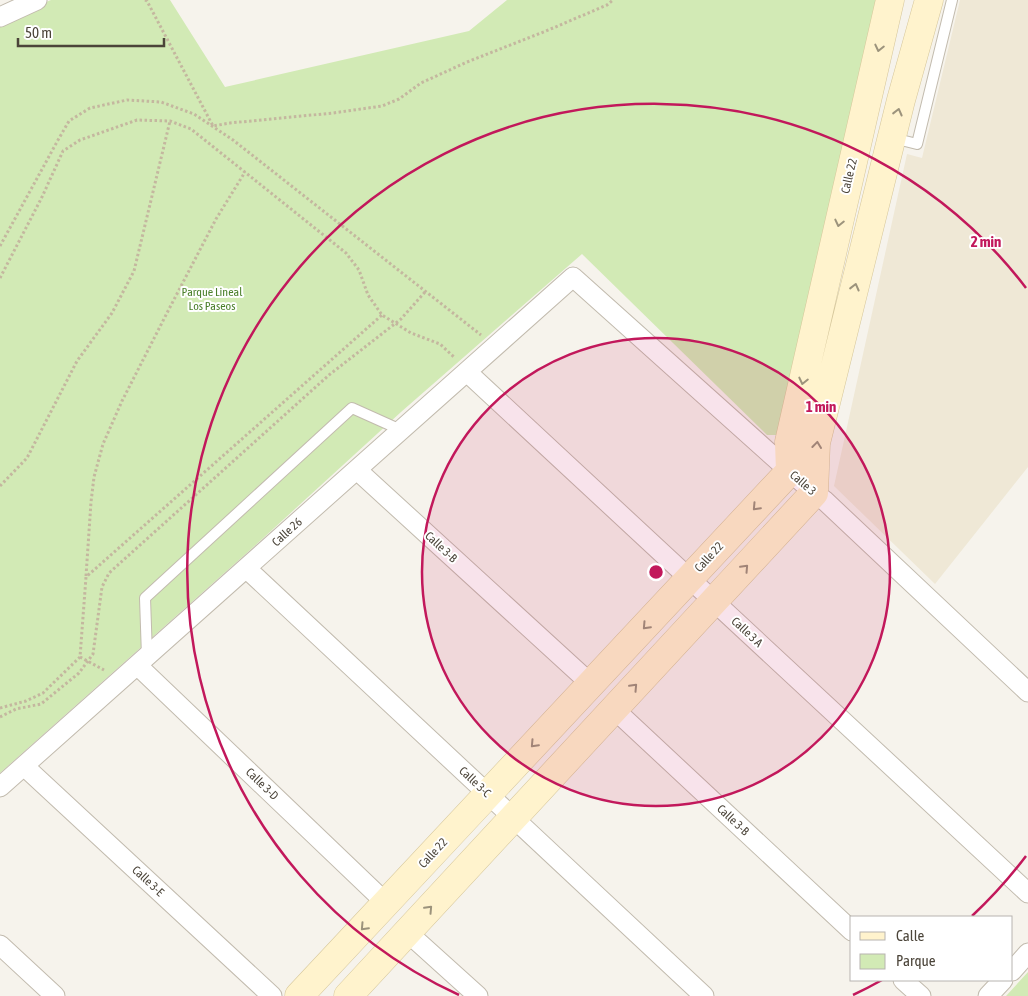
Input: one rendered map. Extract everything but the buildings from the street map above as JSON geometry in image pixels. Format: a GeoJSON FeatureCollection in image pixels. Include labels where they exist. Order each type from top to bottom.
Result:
{"type":"FeatureCollection","features":[{"type":"Feature","properties":{"kind":"street"},"geometry":{"type":"LineString","coordinates":[[0,17],[37,0]]}},
{"type":"Feature","properties":{"kind":"street","name":"Calle 22"},"geometry":{"type":"LineString","coordinates":[[299,996],[790,471],[789,442],[890,0]]}},
{"type":"Feature","properties":{"kind":"street"},"geometry":{"type":"LineString","coordinates":[[348,996],[814,494],[816,442],[892,138],[929,0]]}},
{"type":"Feature","properties":{"kind":"street","name":"Calle 3"},"geometry":{"type":"LineString","coordinates":[[573,277],[814,494],[824,500],[1028,692]]}},
{"type":"Feature","properties":{"kind":"street","name":"Calle 26"},"geometry":{"type":"LineString","coordinates":[[0,787],[573,277]]}},
{"type":"Feature","properties":{"kind":"street","name":"Calle 3 A"},"geometry":{"type":"LineString","coordinates":[[469,370],[1028,893]]}},
{"type":"Feature","properties":{"kind":"street","name":"Calle 3-B"},"geometry":{"type":"LineString","coordinates":[[357,470],[591,684]]}},
{"type":"Feature","properties":{"kind":"street","name":"Calle 3-C"},"geometry":{"type":"LineString","coordinates":[[246,568],[704,996]]}},
{"type":"Feature","properties":{"kind":"street","name":"Calle 3-D"},"geometry":{"type":"LineString","coordinates":[[142,661],[386,903]]}},
{"type":"Feature","properties":{"kind":"street","name":"Calle 3-B"},"geometry":{"type":"LineString","coordinates":[[614,709],[850,930]]}},
{"type":"Feature","properties":{"kind":"street","name":"Calle 3-E"},"geometry":{"type":"LineString","coordinates":[[24,766],[272,996]]}},
{"type":"Feature","properties":{"kind":"street"},"geometry":{"type":"LineString","coordinates":[[408,932],[478,996]]}},
{"type":"Feature","properties":{"kind":"street"},"geometry":{"type":"LineString","coordinates":[[0,945],[55,996]]}},
{"type":"Feature","properties":{"kind":"street"},"geometry":{"type":"LineString","coordinates":[[1013,970],[1028,954]]}},
{"type":"Feature","properties":{"kind":"street"},"geometry":{"type":"LineString","coordinates":[[904,981],[921,996]]}},
{"type":"Feature","properties":{"kind":"street"},"geometry":{"type":"LineString","coordinates":[[988,996],[1002,981]]}},
{"type":"Feature","properties":{"kind":"lane"},"geometry":{"type":"LineString","coordinates":[[892,138],[916,144],[952,0]]}},
{"type":"Feature","properties":{"kind":"lane"},"geometry":{"type":"LineString","coordinates":[[142,661],[144,598],[352,408],[402,430]]}},
{"type":"Feature","properties":{"kind":"path"},"geometry":{"type":"LineString","coordinates":[[146,0],[213,126]]}},
{"type":"Feature","properties":{"kind":"path"},"geometry":{"type":"LineString","coordinates":[[213,126],[382,106],[399,99],[421,83],[459,65],[546,31],[607,5],[613,0]]}},
{"type":"Feature","properties":{"kind":"path"},"geometry":{"type":"LineString","coordinates":[[0,246],[69,121],[90,108],[127,100],[161,102],[194,114],[233,140],[495,347]]}},
{"type":"Feature","properties":{"kind":"path"},"geometry":{"type":"LineString","coordinates":[[0,278],[42,197],[63,151],[80,140],[137,120],[170,121],[191,129],[346,253],[359,270],[368,295],[382,315],[411,333],[440,344],[469,370]]}},
{"type":"Feature","properties":{"kind":"path"},"geometry":{"type":"LineString","coordinates":[[0,486],[27,458],[77,361],[112,313],[134,271],[170,121]]}},
{"type":"Feature","properties":{"kind":"path"},"geometry":{"type":"LineString","coordinates":[[0,708],[26,701],[43,693],[80,657],[91,502],[94,477],[102,444],[176,294],[216,219],[245,172]]}},
{"type":"Feature","properties":{"kind":"path"},"geometry":{"type":"LineString","coordinates":[[0,717],[16,709],[41,704],[79,673],[93,654],[102,588],[109,573],[329,375],[401,319],[425,292]]}},
{"type":"Feature","properties":{"kind":"path"},"geometry":{"type":"LineString","coordinates":[[86,577],[382,315]]}},
{"type":"Feature","properties":{"kind":"path"},"geometry":{"type":"LineString","coordinates":[[80,657],[121,680]]}},
{"type":"Feature","properties":{"kind":"shaded area"},"geometry":{"type":"Polygon","coordinates":[[[960,0],[1028,0],[1028,467],[935,584],[834,486],[907,154],[922,158],[960,0]]]}},
{"type":"Feature","properties":{"kind":"green space","name":"Parque Lineal Los Paseos"},"geometry":{"type":"Polygon","coordinates":[[[51,0],[170,0],[225,87],[469,31],[507,0],[882,0],[781,435],[767,435],[582,254],[401,412],[249,551],[0,773],[0,21],[51,0]]]}},
{"type":"Feature","properties":{"kind":"green space"},"geometry":{"type":"Polygon","coordinates":[[[1028,972],[1028,996],[1006,996],[1028,972]]]}}]}
